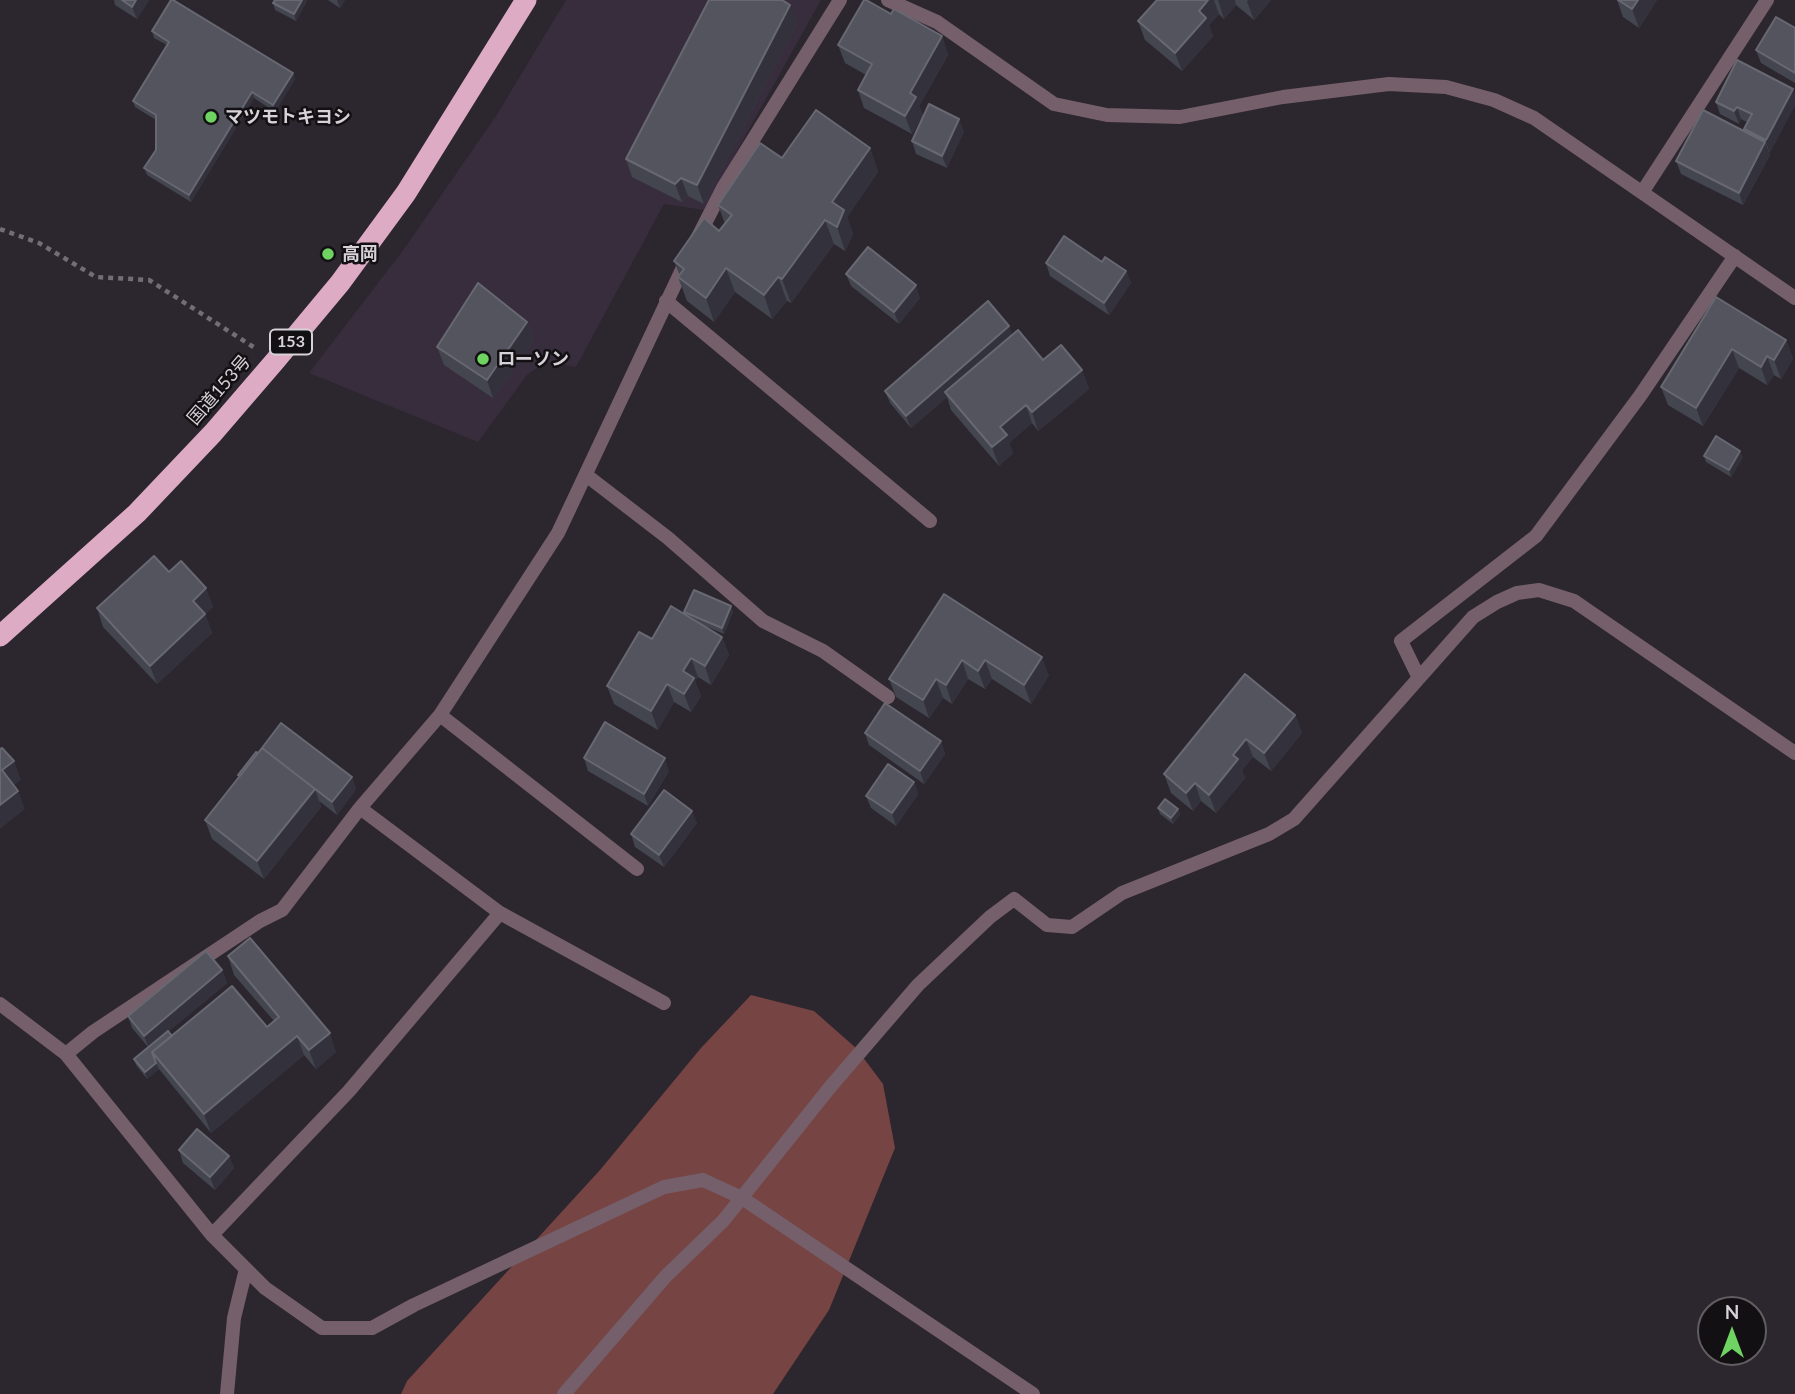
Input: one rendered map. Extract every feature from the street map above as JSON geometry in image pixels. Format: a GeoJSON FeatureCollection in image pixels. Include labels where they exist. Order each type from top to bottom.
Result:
{"type":"FeatureCollection","features":[{"type":"Feature","properties":{"kind":"highway","name":"国道153号"},"geometry":{"type":"LineString","coordinates":[[0,636],[64,582],[137,513],[213,433],[340,283],[407,193],[526,0]]}},
{"type":"Feature","properties":{"kind":"street"},"geometry":{"type":"LineString","coordinates":[[66,1054],[93,1032],[260,921],[282,910],[360,808],[440,715],[558,533],[666,301],[723,188],[840,0]]}},
{"type":"Feature","properties":{"kind":"street"},"geometry":{"type":"LineString","coordinates":[[888,0],[937,22],[1054,104],[1107,115],[1180,117],[1283,97],[1389,84],[1446,87],[1494,100],[1534,117],[1795,298]]}},
{"type":"Feature","properties":{"kind":"street"},"geometry":{"type":"LineString","coordinates":[[1643,191],[1767,0]]}},
{"type":"Feature","properties":{"kind":"street"},"geometry":{"type":"LineString","coordinates":[[1419,678],[1401,641],[1536,536],[1640,396],[1735,256]]}},
{"type":"Feature","properties":{"kind":"street"},"geometry":{"type":"LineString","coordinates":[[666,301],[930,521]]}},
{"type":"Feature","properties":{"kind":"street"},"geometry":{"type":"LineString","coordinates":[[586,475],[668,538],[763,621],[823,651],[888,697]]}},
{"type":"Feature","properties":{"kind":"street"},"geometry":{"type":"LineString","coordinates":[[564,1394],[666,1276],[703,1243],[742,1198],[918,985],[990,917],[1014,900],[1047,925],[1072,927],[1122,893],[1269,834],[1294,819],[1473,617],[1517,593],[1539,590],[1574,601],[1795,753]]}},
{"type":"Feature","properties":{"kind":"street"},"geometry":{"type":"LineString","coordinates":[[440,715],[636,869]]}},
{"type":"Feature","properties":{"kind":"street"},"geometry":{"type":"LineString","coordinates":[[360,808],[500,913],[664,1003]]}},
{"type":"Feature","properties":{"kind":"street"},"geometry":{"type":"LineString","coordinates":[[212,1235],[349,1091],[500,913]]}},
{"type":"Feature","properties":{"kind":"street"},"geometry":{"type":"LineString","coordinates":[[0,1004],[66,1054],[212,1235],[265,1288],[322,1328],[372,1328],[414,1305],[664,1187],[703,1180],[742,1198],[1034,1394]]}},
{"type":"Feature","properties":{"kind":"street"},"geometry":{"type":"LineString","coordinates":[[226,1394],[234,1318],[246,1269]]}},
{"type":"Feature","properties":{"kind":"path"},"geometry":{"type":"LineString","coordinates":[[0,229],[39,243],[96,277],[149,280],[275,361]]}},
{"type":"Feature","properties":{"kind":"shaded area"},"geometry":{"type":"Polygon","coordinates":[[[566,0],[821,0],[704,210],[664,204],[576,367],[545,362],[527,375],[478,442],[309,373],[404,249],[496,116],[566,0]]]}},
{"type":"Feature","properties":{"kind":"shaded area"},"geometry":{"type":"Polygon","coordinates":[[[751,995],[814,1011],[856,1048],[883,1084],[895,1148],[829,1310],[773,1394],[401,1394],[407,1381],[600,1170],[701,1048],[751,995]]]}},
{"type":"Feature","properties":{"kind":"building"},"geometry":{"type":"Polygon","coordinates":[[[122,0],[136,0],[132,7],[122,0]]]}},
{"type":"Feature","properties":{"kind":"building"},"geometry":{"type":"Polygon","coordinates":[[[171,0],[293,73],[273,105],[252,92],[189,195],[144,168],[156,150],[156,115],[133,101],[169,42],[152,31],[171,0]]]}},
{"type":"Feature","properties":{"kind":"building"},"geometry":{"type":"Polygon","coordinates":[[[275,0],[302,0],[294,14],[273,3],[275,0]]]}},
{"type":"Feature","properties":{"kind":"building"},"geometry":{"type":"Polygon","coordinates":[[[709,0],[782,0],[790,5],[697,185],[681,178],[675,184],[626,159],[709,0]]]}},
{"type":"Feature","properties":{"kind":"building"},"geometry":{"type":"Polygon","coordinates":[[[864,0],[891,14],[894,9],[942,36],[910,93],[916,97],[905,116],[858,90],[872,64],[838,45],[864,0]]]}},
{"type":"Feature","properties":{"kind":"building"},"geometry":{"type":"Polygon","coordinates":[[[1157,0],[1208,0],[1199,11],[1206,18],[1175,53],[1138,21],[1157,0]]]}},
{"type":"Feature","properties":{"kind":"building"},"geometry":{"type":"Polygon","coordinates":[[[1618,0],[1638,0],[1632,9],[1618,0]]]}},
{"type":"Feature","properties":{"kind":"building"},"geometry":{"type":"Polygon","coordinates":[[[1776,17],[1795,28],[1795,73],[1756,50],[1776,17]]]}},
{"type":"Feature","properties":{"kind":"building"},"geometry":{"type":"Polygon","coordinates":[[[1737,60],[1793,89],[1766,140],[1744,129],[1752,114],[1737,107],[1734,111],[1716,102],[1737,60]]]}},
{"type":"Feature","properties":{"kind":"building"},"geometry":{"type":"Polygon","coordinates":[[[929,104],[959,119],[942,156],[912,141],[929,104]]]}},
{"type":"Feature","properties":{"kind":"building"},"geometry":{"type":"Polygon","coordinates":[[[816,110],[870,148],[832,202],[844,210],[837,227],[825,220],[782,279],[778,277],[764,295],[726,268],[706,298],[678,277],[684,269],[674,261],[704,218],[719,231],[732,215],[718,205],[760,143],[782,158],[816,110]]]}},
{"type":"Feature","properties":{"kind":"building"},"geometry":{"type":"Polygon","coordinates":[[[1703,110],[1765,142],[1739,193],[1676,161],[1703,110]]]}},
{"type":"Feature","properties":{"kind":"building"},"geometry":{"type":"Polygon","coordinates":[[[1064,236],[1102,262],[1105,257],[1126,271],[1104,303],[1046,263],[1064,236]]]}},
{"type":"Feature","properties":{"kind":"building"},"geometry":{"type":"Polygon","coordinates":[[[868,247],[916,285],[894,312],[846,274],[868,247]]]}},
{"type":"Feature","properties":{"kind":"building"},"geometry":{"type":"Polygon","coordinates":[[[478,283],[527,322],[487,380],[437,347],[478,283]]]}},
{"type":"Feature","properties":{"kind":"building"},"geometry":{"type":"Polygon","coordinates":[[[1716,297],[1786,340],[1774,360],[1767,356],[1761,367],[1732,349],[1696,408],[1661,387],[1716,297]]]}},
{"type":"Feature","properties":{"kind":"building"},"geometry":{"type":"Polygon","coordinates":[[[988,301],[1009,326],[906,416],[885,391],[988,301]]]}},
{"type":"Feature","properties":{"kind":"building"},"geometry":{"type":"Polygon","coordinates":[[[1018,330],[1043,360],[1061,345],[1082,370],[1032,412],[1026,405],[1000,427],[1007,435],[992,447],[945,392],[1018,330]]]}},
{"type":"Feature","properties":{"kind":"building"},"geometry":{"type":"Polygon","coordinates":[[[1716,436],[1740,451],[1729,470],[1704,456],[1716,436]]]}},
{"type":"Feature","properties":{"kind":"building"},"geometry":{"type":"Polygon","coordinates":[[[154,556],[169,572],[181,561],[206,588],[193,601],[205,614],[150,666],[97,608],[154,556]]]}},
{"type":"Feature","properties":{"kind":"building"},"geometry":{"type":"Polygon","coordinates":[[[694,590],[731,606],[722,628],[684,612],[694,590]]]}},
{"type":"Feature","properties":{"kind":"building"},"geometry":{"type":"Polygon","coordinates":[[[944,594],[1042,657],[1024,685],[985,660],[978,671],[962,660],[946,685],[936,679],[923,700],[889,679],[944,594]]]}},
{"type":"Feature","properties":{"kind":"building"},"geometry":{"type":"Polygon","coordinates":[[[671,606],[722,637],[705,666],[691,658],[683,671],[694,678],[684,694],[667,684],[651,711],[607,686],[639,632],[652,639],[671,606]]]}},
{"type":"Feature","properties":{"kind":"building"},"geometry":{"type":"Polygon","coordinates":[[[1245,674],[1295,715],[1264,753],[1246,739],[1233,755],[1238,759],[1209,795],[1195,783],[1186,793],[1164,774],[1245,674]]]}},
{"type":"Feature","properties":{"kind":"building"},"geometry":{"type":"Polygon","coordinates":[[[885,703],[941,741],[920,771],[865,733],[885,703]]]}},
{"type":"Feature","properties":{"kind":"building"},"geometry":{"type":"Polygon","coordinates":[[[605,722],[665,758],[644,794],[584,758],[605,722]]]}},
{"type":"Feature","properties":{"kind":"building"},"geometry":{"type":"Polygon","coordinates":[[[281,723],[352,777],[332,802],[262,748],[281,723]]]}},
{"type":"Feature","properties":{"kind":"building"},"geometry":{"type":"Polygon","coordinates":[[[262,748],[315,789],[257,861],[205,820],[262,748]]]}},
{"type":"Feature","properties":{"kind":"building"},"geometry":{"type":"Polygon","coordinates":[[[0,749],[14,761],[2,770],[18,791],[0,805],[0,749]]]}},
{"type":"Feature","properties":{"kind":"building"},"geometry":{"type":"Polygon","coordinates":[[[256,752],[258,753],[240,776],[238,775],[256,752]]]}},
{"type":"Feature","properties":{"kind":"building"},"geometry":{"type":"Polygon","coordinates":[[[888,764],[914,782],[892,813],[866,796],[888,764]]]}},
{"type":"Feature","properties":{"kind":"building"},"geometry":{"type":"Polygon","coordinates":[[[664,790],[692,811],[659,855],[631,834],[664,790]]]}},
{"type":"Feature","properties":{"kind":"building"},"geometry":{"type":"Polygon","coordinates":[[[1165,799],[1178,809],[1171,818],[1158,808],[1165,799]]]}},
{"type":"Feature","properties":{"kind":"building"},"geometry":{"type":"Polygon","coordinates":[[[250,938],[330,1033],[309,1050],[297,1036],[204,1114],[152,1052],[232,986],[267,1027],[279,1017],[228,956],[250,938]]]}},
{"type":"Feature","properties":{"kind":"building"},"geometry":{"type":"Polygon","coordinates":[[[206,951],[222,970],[144,1036],[128,1016],[206,951]]]}},
{"type":"Feature","properties":{"kind":"building"},"geometry":{"type":"Polygon","coordinates":[[[168,1031],[172,1036],[152,1052],[156,1063],[145,1072],[134,1059],[168,1031]]]}},
{"type":"Feature","properties":{"kind":"building"},"geometry":{"type":"Polygon","coordinates":[[[197,1129],[229,1156],[210,1177],[179,1150],[197,1129]]]}},
{"type":"Feature","properties":{"kind":"place","name":"マツモトキヨシ"},"geometry":{"type":"Point","coordinates":[211,117]}},
{"type":"Feature","properties":{"kind":"place","name":"高岡"},"geometry":{"type":"Point","coordinates":[328,254]}},
{"type":"Feature","properties":{"kind":"place","name":"ローソン"},"geometry":{"type":"Point","coordinates":[483,359]}}]}
